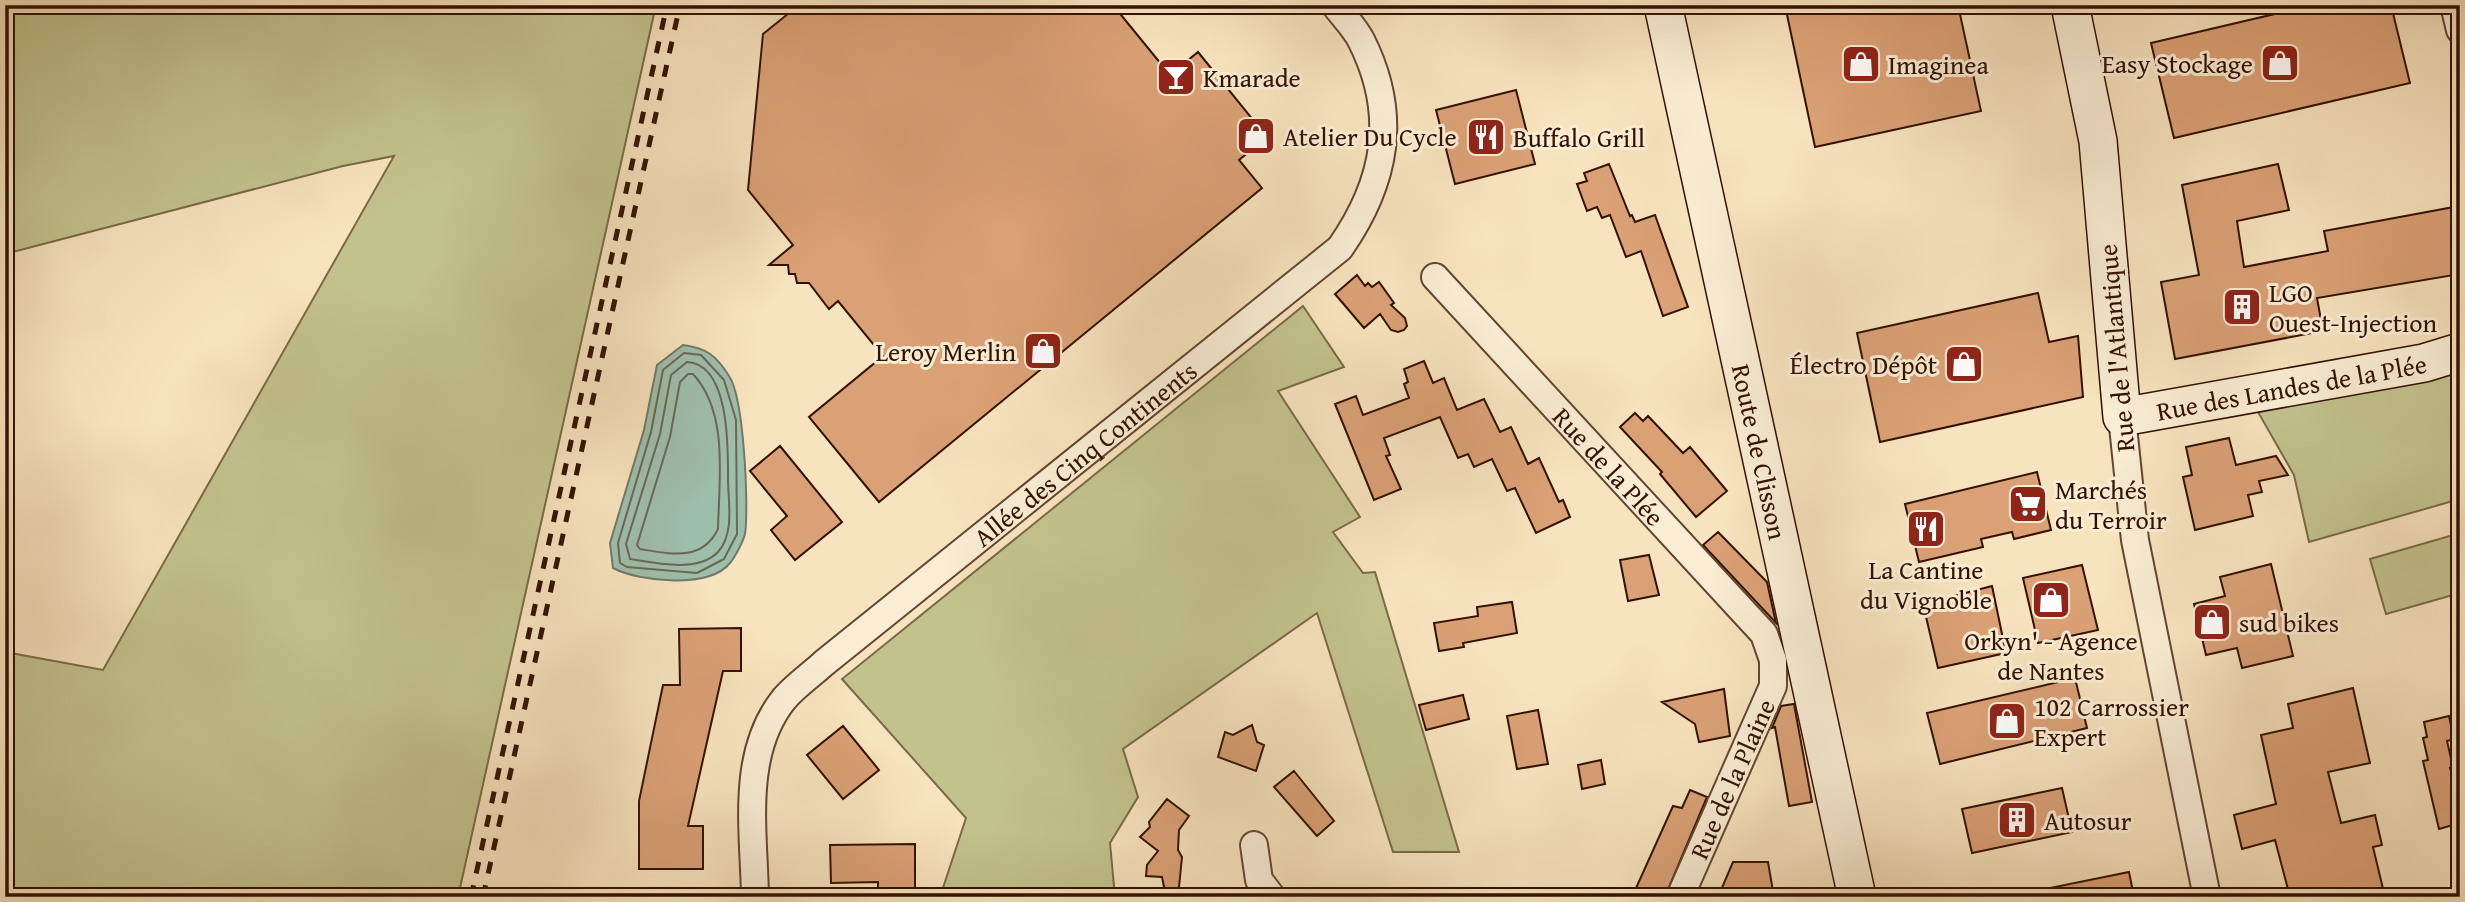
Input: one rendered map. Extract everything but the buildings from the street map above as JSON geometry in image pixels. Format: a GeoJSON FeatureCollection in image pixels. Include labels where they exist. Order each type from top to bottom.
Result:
{"type":"FeatureCollection","features":[{"type":"Feature","properties":{"kind":"main road","name":"Route de Clisson"},"geometry":{"type":"LineString","coordinates":[[1663,5],[1857,897]]}},
{"type":"Feature","properties":{"kind":"main road","name":"Rue de l'Atlantique"},"geometry":{"type":"LineString","coordinates":[[2070,5],[2098,141],[2122,417]]}},
{"type":"Feature","properties":{"kind":"main road","name":"Rue des Landes de la Plée"},"geometry":{"type":"LineString","coordinates":[[2122,417],[2424,363],[2460,352]]}},
{"type":"Feature","properties":{"kind":"street","name":"Allée des Cinq Continents"},"geometry":{"type":"LineString","coordinates":[[755,897],[753,783],[761,738],[784,699],[845,645],[1340,248],[1363,215],[1379,171],[1385,134],[1377,84],[1361,39],[1335,5]]}},
{"type":"Feature","properties":{"kind":"street"},"geometry":{"type":"LineString","coordinates":[[2454,5],[2460,30]]}},
{"type":"Feature","properties":{"kind":"street","name":"Rue de la Plée"},"geometry":{"type":"LineString","coordinates":[[1435,277],[1765,634],[1773,660]]}},
{"type":"Feature","properties":{"kind":"street","name":"Rue de l'Atlantique"},"geometry":{"type":"LineString","coordinates":[[2122,417],[2135,540],[2207,897]]}},
{"type":"Feature","properties":{"kind":"street","name":"Rue de la Plaine"},"geometry":{"type":"LineString","coordinates":[[1680,897],[1773,686],[1773,660]]}},
{"type":"Feature","properties":{"kind":"street"},"geometry":{"type":"LineString","coordinates":[[1254,845],[1259,880],[1272,897]]}},
{"type":"Feature","properties":{"kind":"green space"},"geometry":{"type":"Polygon","coordinates":[[[5,5],[656,5],[458,897],[5,897],[5,652],[103,670],[394,156],[343,166],[5,254],[5,5]]]}},
{"type":"Feature","properties":{"kind":"green space"},"geometry":{"type":"Polygon","coordinates":[[[1303,306],[1344,367],[1278,391],[1360,517],[1333,532],[1363,573],[1375,572],[1459,852],[1393,852],[1317,613],[1123,749],[1138,797],[1110,843],[1115,897],[940,897],[966,818],[842,679],[1303,306]]]}},
{"type":"Feature","properties":{"kind":"green space"},"geometry":{"type":"Polygon","coordinates":[[[2460,364],[2460,499],[2309,542],[2294,475],[2258,412],[2460,364]]]}},
{"type":"Feature","properties":{"kind":"green space"},"geometry":{"type":"Polygon","coordinates":[[[2460,533],[2460,593],[2386,614],[2370,559],[2460,533]]]}},
{"type":"Feature","properties":{"kind":"water"},"geometry":{"type":"Polygon","coordinates":[[[683,345],[698,348],[715,358],[729,376],[734,388],[744,453],[745,534],[730,563],[707,577],[674,580],[640,577],[613,568],[610,543],[644,430],[657,365],[683,345]]]}},
{"type":"Feature","properties":{"kind":"railway"},"geometry":{"type":"LineString","coordinates":[[471,897],[667,5]]}},
{"type":"Feature","properties":{"kind":"railway"},"geometry":{"type":"LineString","coordinates":[[483,897],[680,5]]}},
{"type":"Feature","properties":{"kind":"place","name":"Easy Stockage"},"geometry":{"type":"Point","coordinates":[2280,63]}},
{"type":"Feature","properties":{"kind":"place","name":"Imaginea"},"geometry":{"type":"Point","coordinates":[1861,64]}},
{"type":"Feature","properties":{"kind":"place","name":"Kmarade"},"geometry":{"type":"Point","coordinates":[1176,77]}},
{"type":"Feature","properties":{"kind":"place","name":"Atelier Du Cycle"},"geometry":{"type":"Point","coordinates":[1256,136]}},
{"type":"Feature","properties":{"kind":"place","name":"Buffalo Grill"},"geometry":{"type":"Point","coordinates":[1486,137]}},
{"type":"Feature","properties":{"kind":"place","name":"LGO Ouest-Injection"},"geometry":{"type":"Point","coordinates":[2242,307]}},
{"type":"Feature","properties":{"kind":"place","name":"Leroy Merlin"},"geometry":{"type":"Point","coordinates":[1043,351]}},
{"type":"Feature","properties":{"kind":"place","name":"Électro Dépôt"},"geometry":{"type":"Point","coordinates":[1964,364]}},
{"type":"Feature","properties":{"kind":"place","name":"Marchés du Terroir"},"geometry":{"type":"Point","coordinates":[2028,504]}},
{"type":"Feature","properties":{"kind":"place","name":"La Cantine du Vignoble"},"geometry":{"type":"Point","coordinates":[1926,529]}},
{"type":"Feature","properties":{"kind":"place","name":"Orkyn' - Agence de Nantes"},"geometry":{"type":"Point","coordinates":[2051,600]}},
{"type":"Feature","properties":{"kind":"place","name":"sud bikes"},"geometry":{"type":"Point","coordinates":[2212,622]}},
{"type":"Feature","properties":{"kind":"place","name":"102 Carrossier Expert"},"geometry":{"type":"Point","coordinates":[2007,721]}},
{"type":"Feature","properties":{"kind":"place","name":"Autosur"},"geometry":{"type":"Point","coordinates":[2017,820]}}]}
